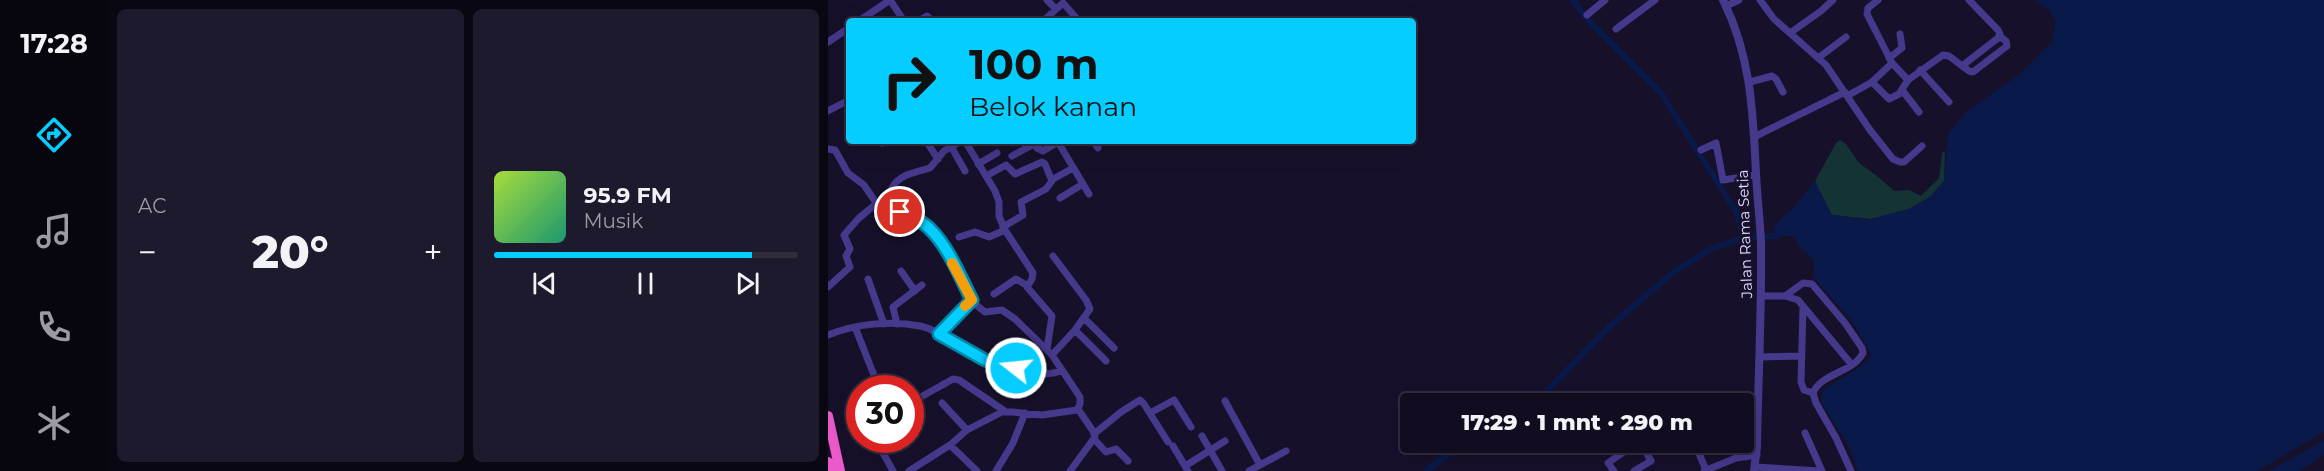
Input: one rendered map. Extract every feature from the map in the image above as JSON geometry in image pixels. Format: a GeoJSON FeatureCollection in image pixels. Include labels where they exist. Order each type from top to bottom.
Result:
{"type":"FeatureCollection","features":[{"type":"Feature","properties":{"kind":"highway"},"geometry":{"type":"LineString","coordinates":[[828,416],[840,471]]}},
{"type":"Feature","properties":{"kind":"highway"},"geometry":{"type":"LineString","coordinates":[[828,462],[830,471]]}},
{"type":"Feature","properties":{"kind":"street"},"geometry":{"type":"LineString","coordinates":[[863,18],[889,0],[902,18]]}},
{"type":"Feature","properties":{"kind":"street"},"geometry":{"type":"LineString","coordinates":[[1047,0],[1056,9]]}},
{"type":"Feature","properties":{"kind":"street"},"geometry":{"type":"LineString","coordinates":[[1587,15],[1605,0]]}},
{"type":"Feature","properties":{"kind":"street"},"geometry":{"type":"LineString","coordinates":[[1616,29],[1655,0]]}},
{"type":"Feature","properties":{"kind":"street"},"geometry":{"type":"LineString","coordinates":[[1724,3],[1739,0]]}},
{"type":"Feature","properties":{"kind":"street"},"geometry":{"type":"LineString","coordinates":[[1760,0],[1774,19],[1818,58],[1893,159],[1905,162],[1922,146]]}},
{"type":"Feature","properties":{"kind":"street"},"geometry":{"type":"LineString","coordinates":[[1790,33],[1833,0]]}},
{"type":"Feature","properties":{"kind":"street"},"geometry":{"type":"LineString","coordinates":[[1962,66],[2000,34],[1969,0]]}},
{"type":"Feature","properties":{"kind":"street"},"geometry":{"type":"LineString","coordinates":[[1876,1],[1868,8],[1867,14],[1890,60],[1908,80]]}},
{"type":"Feature","properties":{"kind":"street"},"geometry":{"type":"LineString","coordinates":[[1046,18],[1063,3],[1076,18]]}},
{"type":"Feature","properties":{"kind":"street","name":"Jalan Rama Setia"},"geometry":{"type":"LineString","coordinates":[[1724,3],[1734,25],[1750,82],[1761,240],[1760,357],[1755,469]]}},
{"type":"Feature","properties":{"kind":"street"},"geometry":{"type":"LineString","coordinates":[[828,42],[846,30]]}},
{"type":"Feature","properties":{"kind":"street"},"geometry":{"type":"LineString","coordinates":[[1754,137],[1872,82],[1902,48],[1900,34]]}},
{"type":"Feature","properties":{"kind":"street"},"geometry":{"type":"LineString","coordinates":[[1818,58],[1846,37]]}},
{"type":"Feature","properties":{"kind":"street"},"geometry":{"type":"LineString","coordinates":[[1872,82],[1889,99],[1897,96],[1908,80],[1943,55],[1949,56],[1973,72],[2007,46],[2006,41],[1998,38]]}},
{"type":"Feature","properties":{"kind":"street"},"geometry":{"type":"LineString","coordinates":[[1920,70],[1949,102]]}},
{"type":"Feature","properties":{"kind":"street"},"geometry":{"type":"LineString","coordinates":[[1750,82],[1772,76],[1783,92]]}},
{"type":"Feature","properties":{"kind":"street"},"geometry":{"type":"LineString","coordinates":[[1902,90],[1919,112]]}},
{"type":"Feature","properties":{"kind":"street"},"geometry":{"type":"LineString","coordinates":[[828,111],[846,102]]}},
{"type":"Feature","properties":{"kind":"street"},"geometry":{"type":"LineString","coordinates":[[1701,150],[1716,143],[1724,180],[1756,175]]}},
{"type":"Feature","properties":{"kind":"street"},"geometry":{"type":"LineString","coordinates":[[928,144],[938,159]]}},
{"type":"Feature","properties":{"kind":"street"},"geometry":{"type":"LineString","coordinates":[[958,144],[944,152],[930,168],[914,171],[893,184],[892,193],[900,208],[907,215],[926,225],[936,235],[972,300],[985,312],[1002,310],[1049,352],[1080,397],[1078,409]]}},
{"type":"Feature","properties":{"kind":"street"},"geometry":{"type":"LineString","coordinates":[[965,144],[998,196],[999,216],[1004,228],[1033,273],[1032,279],[1026,285]]}},
{"type":"Feature","properties":{"kind":"street"},"geometry":{"type":"LineString","coordinates":[[1012,156],[1030,144]]}},
{"type":"Feature","properties":{"kind":"street"},"geometry":{"type":"LineString","coordinates":[[1035,144],[1040,150],[1045,151],[1056,144]]}},
{"type":"Feature","properties":{"kind":"street"},"geometry":{"type":"LineString","coordinates":[[1060,144],[1089,194]]}},
{"type":"Feature","properties":{"kind":"street"},"geometry":{"type":"LineString","coordinates":[[1095,144],[1098,148]]}},
{"type":"Feature","properties":{"kind":"street"},"geometry":{"type":"LineString","coordinates":[[952,148],[965,171]]}},
{"type":"Feature","properties":{"kind":"street"},"geometry":{"type":"LineString","coordinates":[[828,149],[835,150],[850,176],[864,185],[882,213],[888,217],[898,214],[900,208]]}},
{"type":"Feature","properties":{"kind":"street"},"geometry":{"type":"LineString","coordinates":[[978,164],[997,153]]}},
{"type":"Feature","properties":{"kind":"street"},"geometry":{"type":"LineString","coordinates":[[959,237],[975,232],[989,237],[1004,228],[1023,214],[1021,202],[1046,189],[1052,181],[1042,162],[1015,174],[1006,165],[987,176]]}},
{"type":"Feature","properties":{"kind":"street"},"geometry":{"type":"LineString","coordinates":[[1055,178],[1073,168]]}},
{"type":"Feature","properties":{"kind":"street"},"geometry":{"type":"LineString","coordinates":[[1060,198],[1083,184]]}},
{"type":"Feature","properties":{"kind":"street"},"geometry":{"type":"LineString","coordinates":[[828,286],[850,267],[846,256],[850,249],[844,235],[876,204]]}},
{"type":"Feature","properties":{"kind":"street"},"geometry":{"type":"LineString","coordinates":[[1049,352],[1076,330],[1090,311],[1088,303],[1053,256]]}},
{"type":"Feature","properties":{"kind":"street"},"geometry":{"type":"LineString","coordinates":[[901,271],[915,291]]}},
{"type":"Feature","properties":{"kind":"street"},"geometry":{"type":"LineString","coordinates":[[868,279],[885,324]]}},
{"type":"Feature","properties":{"kind":"street"},"geometry":{"type":"LineString","coordinates":[[994,294],[1016,279],[1026,285],[1052,316],[1049,352]]}},
{"type":"Feature","properties":{"kind":"street"},"geometry":{"type":"LineString","coordinates":[[1785,296],[1806,282],[1812,284],[1820,291],[1862,348],[1862,356],[1818,385],[1813,393],[1816,404],[1841,447],[1851,471]]}},
{"type":"Feature","properties":{"kind":"street"},"geometry":{"type":"LineString","coordinates":[[897,324],[893,307],[922,285]]}},
{"type":"Feature","properties":{"kind":"street"},"geometry":{"type":"LineString","coordinates":[[1761,296],[1785,296],[1798,300],[1852,364]]}},
{"type":"Feature","properties":{"kind":"street"},"geometry":{"type":"LineString","coordinates":[[939,334],[972,300]]}},
{"type":"Feature","properties":{"kind":"street"},"geometry":{"type":"LineString","coordinates":[[1803,306],[1801,384],[1804,390],[1813,393]]}},
{"type":"Feature","properties":{"kind":"street"},"geometry":{"type":"LineString","coordinates":[[1085,319],[1114,348]]}},
{"type":"Feature","properties":{"kind":"street"},"geometry":{"type":"LineString","coordinates":[[828,335],[855,327],[885,324],[921,326],[985,360],[1042,374],[1062,370]]}},
{"type":"Feature","properties":{"kind":"street"},"geometry":{"type":"LineString","coordinates":[[855,327],[874,375]]}},
{"type":"Feature","properties":{"kind":"street"},"geometry":{"type":"LineString","coordinates":[[1076,330],[1106,361]]}},
{"type":"Feature","properties":{"kind":"street"},"geometry":{"type":"LineString","coordinates":[[1760,357],[1802,356]]}},
{"type":"Feature","properties":{"kind":"street"},"geometry":{"type":"LineString","coordinates":[[924,395],[953,379],[959,380],[1006,412]]}},
{"type":"Feature","properties":{"kind":"street"},"geometry":{"type":"LineString","coordinates":[[1070,471],[1094,436],[1137,400],[1144,404],[1186,468],[1225,441]]}},
{"type":"Feature","properties":{"kind":"street"},"geometry":{"type":"LineString","coordinates":[[1150,413],[1174,400],[1191,427]]}},
{"type":"Feature","properties":{"kind":"street"},"geometry":{"type":"LineString","coordinates":[[1226,401],[1260,465]]}},
{"type":"Feature","properties":{"kind":"street"},"geometry":{"type":"LineString","coordinates":[[942,403],[967,430]]}},
{"type":"Feature","properties":{"kind":"street"},"geometry":{"type":"LineString","coordinates":[[909,471],[950,445],[967,430],[1006,412],[1050,415],[1078,409]]}},
{"type":"Feature","properties":{"kind":"street"},"geometry":{"type":"LineString","coordinates":[[1078,409],[1106,452],[1116,449],[1128,460]]}},
{"type":"Feature","properties":{"kind":"street"},"geometry":{"type":"LineString","coordinates":[[996,471],[1013,442],[1025,413]]}},
{"type":"Feature","properties":{"kind":"street"},"geometry":{"type":"LineString","coordinates":[[1755,469],[1821,471],[1805,433]]}},
{"type":"Feature","properties":{"kind":"street"},"geometry":{"type":"LineString","coordinates":[[1202,436],[1222,471]]}},
{"type":"Feature","properties":{"kind":"street"},"geometry":{"type":"LineString","coordinates":[[950,445],[977,471]]}},
{"type":"Feature","properties":{"kind":"street"},"geometry":{"type":"LineString","coordinates":[[1249,471],[1286,451]]}},
{"type":"Feature","properties":{"kind":"street"},"geometry":{"type":"LineString","coordinates":[[883,453],[892,471]]}},
{"type":"Feature","properties":{"kind":"street"},"geometry":{"type":"LineString","coordinates":[[1614,471],[1608,463],[1623,453]]}},
{"type":"Feature","properties":{"kind":"street"},"geometry":{"type":"LineString","coordinates":[[1634,471],[1651,460],[1646,453]]}},
{"type":"Feature","properties":{"kind":"street"},"geometry":{"type":"LineString","coordinates":[[1698,453],[1705,470],[1736,458],[1757,455]]}},
{"type":"Feature","properties":{"kind":"green space"},"geometry":{"type":"Polygon","coordinates":[[[1840,140],[1860,163],[1894,191],[1909,190],[1921,196],[1939,178],[1942,153],[1945,151],[1944,181],[1930,197],[1909,209],[1871,219],[1831,215],[1815,181],[1836,143],[1840,140]]]}},
{"type":"Feature","properties":{"kind":"water"},"geometry":{"type":"Polygon","coordinates":[[[2034,0],[2324,0],[2324,432],[2257,471],[1858,471],[1849,447],[1822,403],[1822,391],[1860,367],[1871,356],[1870,352],[1852,321],[1814,278],[1814,260],[1799,246],[1794,236],[1776,236],[1774,226],[1795,206],[1815,181],[1832,215],[1871,219],[1909,209],[1930,197],[1944,181],[1948,134],[1965,113],[2021,73],[2052,42],[2056,20],[2048,9],[2034,0]]]}},
{"type":"Feature","properties":{"kind":"water"},"geometry":{"type":"Polygon","coordinates":[[[2324,440],[2324,455],[2299,471],[2269,471],[2324,440]]]}},
{"type":"Feature","properties":{"kind":"waterway"},"geometry":{"type":"LineString","coordinates":[[1573,0],[1588,20],[1661,93],[1737,213],[1743,238],[1776,236]]}},
{"type":"Feature","properties":{"kind":"waterway"},"geometry":{"type":"LineString","coordinates":[[1545,393],[1608,328],[1675,271],[1711,249],[1743,238]]}},
{"type":"Feature","properties":{"kind":"waterway"},"geometry":{"type":"LineString","coordinates":[[1426,471],[1450,453]]}},
{"type":"Feature","properties":{"kind":"slow traffic"},"geometry":{"type":"LineString","coordinates":[[952,263],[972,300],[965,306]]}},
{"type":"Feature","properties":{"kind":"route"},"geometry":{"type":"LineString","coordinates":[[900,212],[900,208],[907,215],[926,225],[936,235],[972,300],[939,334],[985,360],[1016,368]]}}]}
